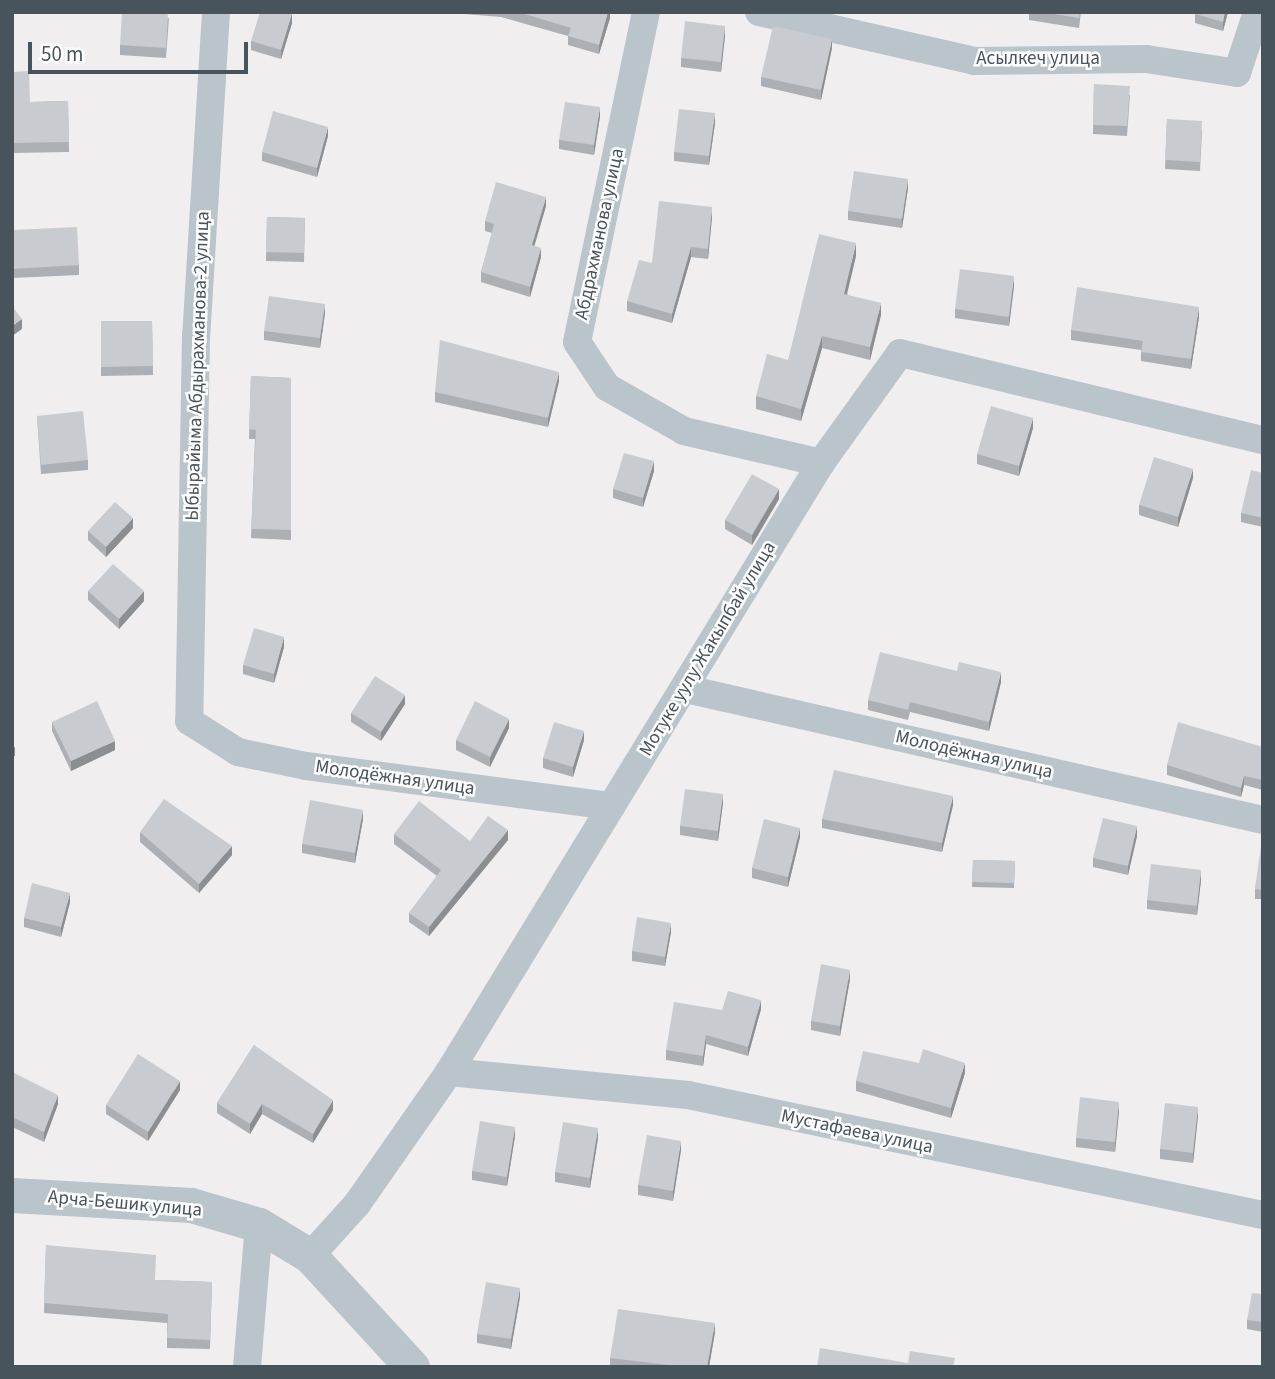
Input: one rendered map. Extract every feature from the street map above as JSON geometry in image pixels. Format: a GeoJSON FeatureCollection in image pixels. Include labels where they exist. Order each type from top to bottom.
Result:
{"type":"FeatureCollection","features":[{"type":"Feature","properties":{"kind":"street","name":"Ыбырайыма Абдырахманова-2 улица"},"geometry":{"type":"LineString","coordinates":[[189,721],[196,335],[216,12]]}},
{"type":"Feature","properties":{"kind":"street","name":"Абдрахманова улица"},"geometry":{"type":"LineString","coordinates":[[646,12],[577,342],[607,387],[684,431],[821,463]]}},
{"type":"Feature","properties":{"kind":"street","name":"Асылкеч улица"},"geometry":{"type":"LineString","coordinates":[[759,12],[974,61],[1146,59],[1237,73],[1257,12]]}},
{"type":"Feature","properties":{"kind":"street","name":"Мотуке уулу Жакыпбай улица"},"geometry":{"type":"LineString","coordinates":[[310,1256],[357,1204],[449,1072],[611,806],[686,689],[821,463],[900,353],[1263,440]]}},
{"type":"Feature","properties":{"kind":"street","name":"Молодёжная улица"},"geometry":{"type":"LineString","coordinates":[[686,689],[1263,820]]}},
{"type":"Feature","properties":{"kind":"street","name":"Молодёжная улица"},"geometry":{"type":"LineString","coordinates":[[189,721],[238,752],[306,766],[611,806]]}},
{"type":"Feature","properties":{"kind":"street","name":"Мустафаева улица"},"geometry":{"type":"LineString","coordinates":[[449,1072],[688,1095],[1263,1215]]}},
{"type":"Feature","properties":{"kind":"street","name":"Арча-Бешик улица"},"geometry":{"type":"LineString","coordinates":[[12,1195],[191,1205],[259,1225],[310,1256],[412,1367]]}},
{"type":"Feature","properties":{"kind":"street"},"geometry":{"type":"LineString","coordinates":[[247,1367],[259,1225]]}},
{"type":"Feature","properties":{"kind":"building"},"geometry":{"type":"Polygon","coordinates":[[[122,12],[168,12],[166,48],[120,45],[122,12]]]}},
{"type":"Feature","properties":{"kind":"building"},"geometry":{"type":"Polygon","coordinates":[[[260,12],[292,13],[281,50],[251,41],[260,12]]]}},
{"type":"Feature","properties":{"kind":"building"},"geometry":{"type":"Polygon","coordinates":[[[518,12],[608,12],[599,45],[568,36],[571,28],[518,12]]]}},
{"type":"Feature","properties":{"kind":"building"},"geometry":{"type":"Polygon","coordinates":[[[1041,12],[1080,12],[1079,18],[1041,12]]]}},
{"type":"Feature","properties":{"kind":"building"},"geometry":{"type":"Polygon","coordinates":[[[1195,12],[1225,12],[1223,22],[1195,12]]]}},
{"type":"Feature","properties":{"kind":"building"},"geometry":{"type":"Polygon","coordinates":[[[685,21],[725,26],[721,62],[681,58],[685,21]]]}},
{"type":"Feature","properties":{"kind":"building"},"geometry":{"type":"Polygon","coordinates":[[[773,26],[832,39],[821,90],[761,77],[773,26]]]}},
{"type":"Feature","properties":{"kind":"building"},"geometry":{"type":"Polygon","coordinates":[[[29,71],[30,102],[68,101],[69,142],[12,143],[12,72],[29,71]]]}},
{"type":"Feature","properties":{"kind":"building"},"geometry":{"type":"Polygon","coordinates":[[[1094,84],[1130,86],[1127,126],[1093,125],[1094,84]]]}},
{"type":"Feature","properties":{"kind":"building"},"geometry":{"type":"Polygon","coordinates":[[[565,102],[600,107],[594,145],[559,140],[565,102]]]}},
{"type":"Feature","properties":{"kind":"building"},"geometry":{"type":"Polygon","coordinates":[[[679,109],[715,113],[709,156],[674,152],[679,109]]]}},
{"type":"Feature","properties":{"kind":"building"},"geometry":{"type":"Polygon","coordinates":[[[273,111],[328,127],[317,168],[262,152],[273,111]]]}},
{"type":"Feature","properties":{"kind":"building"},"geometry":{"type":"Polygon","coordinates":[[[1167,119],[1202,121],[1200,162],[1165,160],[1167,119]]]}},
{"type":"Feature","properties":{"kind":"building"},"geometry":{"type":"Polygon","coordinates":[[[854,171],[908,179],[902,219],[848,211],[854,171]]]}},
{"type":"Feature","properties":{"kind":"building"},"geometry":{"type":"Polygon","coordinates":[[[496,182],[546,197],[532,245],[541,248],[530,287],[481,272],[494,224],[485,221],[496,182]]]}},
{"type":"Feature","properties":{"kind":"building"},"geometry":{"type":"Polygon","coordinates":[[[659,201],[712,207],[708,249],[691,247],[672,314],[627,301],[639,260],[652,263],[659,201]]]}},
{"type":"Feature","properties":{"kind":"building"},"geometry":{"type":"Polygon","coordinates":[[[267,217],[305,218],[304,253],[266,252],[267,217]]]}},
{"type":"Feature","properties":{"kind":"building"},"geometry":{"type":"Polygon","coordinates":[[[77,227],[79,265],[12,269],[12,230],[77,227]]]}},
{"type":"Feature","properties":{"kind":"building"},"geometry":{"type":"Polygon","coordinates":[[[819,234],[856,243],[844,294],[881,303],[870,347],[822,336],[801,409],[756,396],[767,354],[788,360],[819,234]]]}},
{"type":"Feature","properties":{"kind":"building"},"geometry":{"type":"Polygon","coordinates":[[[960,269],[1014,276],[1009,317],[955,309],[960,269]]]}},
{"type":"Feature","properties":{"kind":"building"},"geometry":{"type":"Polygon","coordinates":[[[1077,287],[1199,307],[1191,359],[1141,352],[1143,341],[1071,330],[1077,287]]]}},
{"type":"Feature","properties":{"kind":"building"},"geometry":{"type":"Polygon","coordinates":[[[269,296],[325,304],[320,338],[264,331],[269,296]]]}},
{"type":"Feature","properties":{"kind":"building"},"geometry":{"type":"Polygon","coordinates":[[[12,306],[22,319],[12,326],[12,306]]]}},
{"type":"Feature","properties":{"kind":"building"},"geometry":{"type":"Polygon","coordinates":[[[101,321],[152,321],[153,366],[101,367],[101,321]]]}},
{"type":"Feature","properties":{"kind":"building"},"geometry":{"type":"Polygon","coordinates":[[[440,340],[559,372],[548,418],[435,392],[440,340]]]}},
{"type":"Feature","properties":{"kind":"building"},"geometry":{"type":"Polygon","coordinates":[[[251,376],[291,378],[291,530],[251,529],[256,430],[249,429],[251,376]]]}},
{"type":"Feature","properties":{"kind":"building"},"geometry":{"type":"Polygon","coordinates":[[[991,406],[1033,418],[1019,466],[977,454],[991,406]]]}},
{"type":"Feature","properties":{"kind":"building"},"geometry":{"type":"Polygon","coordinates":[[[83,411],[88,460],[41,465],[37,416],[83,411]]]}},
{"type":"Feature","properties":{"kind":"building"},"geometry":{"type":"Polygon","coordinates":[[[624,453],[654,461],[643,498],[613,489],[624,453]]]}},
{"type":"Feature","properties":{"kind":"building"},"geometry":{"type":"Polygon","coordinates":[[[1154,457],[1193,469],[1178,517],[1139,505],[1154,457]]]}},
{"type":"Feature","properties":{"kind":"building"},"geometry":{"type":"Polygon","coordinates":[[[1251,470],[1263,473],[1263,518],[1241,513],[1251,470]]]}},
{"type":"Feature","properties":{"kind":"building"},"geometry":{"type":"Polygon","coordinates":[[[752,474],[779,489],[752,535],[725,520],[752,474]]]}},
{"type":"Feature","properties":{"kind":"building"},"geometry":{"type":"Polygon","coordinates":[[[115,502],[133,518],[106,547],[88,531],[115,502]]]}},
{"type":"Feature","properties":{"kind":"building"},"geometry":{"type":"Polygon","coordinates":[[[113,564],[144,591],[119,619],[88,591],[113,564]]]}},
{"type":"Feature","properties":{"kind":"building"},"geometry":{"type":"Polygon","coordinates":[[[254,628],[284,637],[274,674],[243,665],[254,628]]]}},
{"type":"Feature","properties":{"kind":"building"},"geometry":{"type":"Polygon","coordinates":[[[880,652],[957,671],[959,662],[1001,672],[989,722],[910,702],[908,710],[868,700],[880,652]]]}},
{"type":"Feature","properties":{"kind":"building"},"geometry":{"type":"Polygon","coordinates":[[[375,676],[405,695],[381,732],[351,713],[375,676]]]}},
{"type":"Feature","properties":{"kind":"building"},"geometry":{"type":"Polygon","coordinates":[[[97,701],[115,741],[71,761],[52,722],[97,701]]]}},
{"type":"Feature","properties":{"kind":"building"},"geometry":{"type":"Polygon","coordinates":[[[475,701],[509,719],[490,757],[456,740],[475,701]]]}},
{"type":"Feature","properties":{"kind":"building"},"geometry":{"type":"Polygon","coordinates":[[[554,722],[584,731],[573,767],[543,758],[554,722]]]}},
{"type":"Feature","properties":{"kind":"building"},"geometry":{"type":"Polygon","coordinates":[[[1178,722],[1263,747],[1263,780],[1244,776],[1241,788],[1167,765],[1178,722]]]}},
{"type":"Feature","properties":{"kind":"building"},"geometry":{"type":"Polygon","coordinates":[[[834,770],[953,796],[942,843],[822,819],[834,770]]]}},
{"type":"Feature","properties":{"kind":"building"},"geometry":{"type":"Polygon","coordinates":[[[685,789],[723,794],[718,831],[680,826],[685,789]]]}},
{"type":"Feature","properties":{"kind":"building"},"geometry":{"type":"Polygon","coordinates":[[[164,799],[232,846],[199,884],[140,832],[164,799]]]}},
{"type":"Feature","properties":{"kind":"building"},"geometry":{"type":"Polygon","coordinates":[[[310,800],[363,810],[355,853],[302,844],[310,800]]]}},
{"type":"Feature","properties":{"kind":"building"},"geometry":{"type":"Polygon","coordinates":[[[419,801],[470,841],[488,816],[508,830],[429,927],[409,913],[441,870],[394,834],[419,801]]]}},
{"type":"Feature","properties":{"kind":"building"},"geometry":{"type":"Polygon","coordinates":[[[1103,818],[1137,826],[1128,866],[1093,858],[1103,818]]]}},
{"type":"Feature","properties":{"kind":"building"},"geometry":{"type":"Polygon","coordinates":[[[764,819],[800,828],[788,877],[752,868],[764,819]]]}},
{"type":"Feature","properties":{"kind":"building"},"geometry":{"type":"Polygon","coordinates":[[[1261,846],[1263,847],[1263,890],[1255,889],[1261,846]]]}},
{"type":"Feature","properties":{"kind":"building"},"geometry":{"type":"Polygon","coordinates":[[[973,860],[1015,861],[1014,883],[972,882],[973,860]]]}},
{"type":"Feature","properties":{"kind":"building"},"geometry":{"type":"Polygon","coordinates":[[[1151,864],[1201,870],[1197,906],[1147,900],[1151,864]]]}},
{"type":"Feature","properties":{"kind":"building"},"geometry":{"type":"Polygon","coordinates":[[[32,883],[70,893],[61,927],[24,918],[32,883]]]}},
{"type":"Feature","properties":{"kind":"building"},"geometry":{"type":"Polygon","coordinates":[[[637,917],[671,923],[665,957],[632,951],[637,917]]]}},
{"type":"Feature","properties":{"kind":"building"},"geometry":{"type":"Polygon","coordinates":[[[821,964],[850,970],[840,1026],[811,1021],[821,964]]]}},
{"type":"Feature","properties":{"kind":"building"},"geometry":{"type":"Polygon","coordinates":[[[728,991],[761,1000],[748,1047],[706,1035],[703,1056],[666,1050],[674,1002],[722,1010],[728,991]]]}},
{"type":"Feature","properties":{"kind":"building"},"geometry":{"type":"Polygon","coordinates":[[[254,1045],[333,1100],[313,1134],[262,1104],[250,1124],[217,1103],[254,1045]]]}},
{"type":"Feature","properties":{"kind":"building"},"geometry":{"type":"Polygon","coordinates":[[[923,1049],[965,1063],[951,1108],[856,1081],[863,1051],[919,1063],[923,1049]]]}},
{"type":"Feature","properties":{"kind":"building"},"geometry":{"type":"Polygon","coordinates":[[[138,1054],[180,1081],[148,1132],[106,1105],[138,1054]]]}},
{"type":"Feature","properties":{"kind":"building"},"geometry":{"type":"Polygon","coordinates":[[[12,1072],[58,1095],[44,1132],[12,1117],[12,1072]]]}},
{"type":"Feature","properties":{"kind":"building"},"geometry":{"type":"Polygon","coordinates":[[[1080,1097],[1119,1102],[1115,1142],[1076,1138],[1080,1097]]]}},
{"type":"Feature","properties":{"kind":"building"},"geometry":{"type":"Polygon","coordinates":[[[1165,1103],[1198,1107],[1193,1153],[1160,1149],[1165,1103]]]}},
{"type":"Feature","properties":{"kind":"building"},"geometry":{"type":"Polygon","coordinates":[[[480,1121],[515,1127],[507,1177],[472,1171],[480,1121]]]}},
{"type":"Feature","properties":{"kind":"building"},"geometry":{"type":"Polygon","coordinates":[[[563,1122],[598,1128],[590,1178],[555,1172],[563,1122]]]}},
{"type":"Feature","properties":{"kind":"building"},"geometry":{"type":"Polygon","coordinates":[[[647,1135],[681,1141],[673,1191],[638,1185],[647,1135]]]}},
{"type":"Feature","properties":{"kind":"building"},"geometry":{"type":"Polygon","coordinates":[[[46,1245],[156,1255],[155,1280],[212,1282],[210,1340],[167,1338],[168,1314],[44,1303],[46,1245]]]}},
{"type":"Feature","properties":{"kind":"building"},"geometry":{"type":"Polygon","coordinates":[[[486,1282],[520,1288],[511,1339],[477,1334],[486,1282]]]}},
{"type":"Feature","properties":{"kind":"building"},"geometry":{"type":"Polygon","coordinates":[[[1252,1293],[1263,1294],[1263,1322],[1247,1320],[1252,1293]]]}},
{"type":"Feature","properties":{"kind":"building"},"geometry":{"type":"Polygon","coordinates":[[[618,1309],[715,1323],[707,1367],[610,1358],[618,1309]]]}},
{"type":"Feature","properties":{"kind":"building"},"geometry":{"type":"Polygon","coordinates":[[[820,1348],[908,1363],[910,1351],[955,1358],[953,1367],[817,1367],[820,1348]]]}}]}
